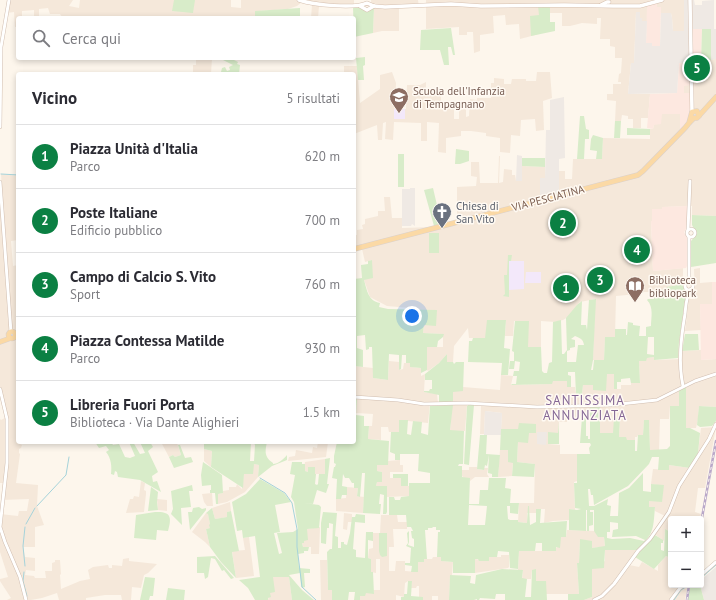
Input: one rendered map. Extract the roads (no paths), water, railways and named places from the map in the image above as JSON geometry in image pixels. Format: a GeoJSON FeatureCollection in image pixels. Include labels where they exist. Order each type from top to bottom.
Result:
{"type":"FeatureCollection","features":[{"type":"Feature","properties":{"kind":"main road"},"geometry":{"type":"LineString","coordinates":[[299,0],[316,4],[449,4],[481,6],[598,6],[608,3],[616,6],[642,5],[662,0]]}},
{"type":"Feature","properties":{"kind":"main road"},"geometry":{"type":"LineString","coordinates":[[689,0],[693,106],[695,114]]}},
{"type":"Feature","properties":{"kind":"main road","name":"VIA PESCIATINA"},"geometry":{"type":"LineString","coordinates":[[356,248],[641,173],[684,130],[695,114],[705,108],[716,97]]}},
{"type":"Feature","properties":{"kind":"main road"},"geometry":{"type":"LineString","coordinates":[[0,347],[0,342],[13,335]]}},
{"type":"Feature","properties":{"kind":"street"},"geometry":{"type":"LineString","coordinates":[[0,127],[1,47],[9,0]]}},
{"type":"Feature","properties":{"kind":"street"},"geometry":{"type":"LineString","coordinates":[[687,298],[692,286],[689,283],[690,237],[687,233],[690,230],[690,181]]}},
{"type":"Feature","properties":{"kind":"street"},"geometry":{"type":"LineString","coordinates":[[0,182],[13,335]]}},
{"type":"Feature","properties":{"kind":"street"},"geometry":{"type":"LineString","coordinates":[[690,230],[695,233],[690,237]]}},
{"type":"Feature","properties":{"kind":"street"},"geometry":{"type":"LineString","coordinates":[[683,386],[680,352],[687,298],[685,285],[689,283]]}},
{"type":"Feature","properties":{"kind":"street"},"geometry":{"type":"LineString","coordinates":[[686,289],[691,289]]}},
{"type":"Feature","properties":{"kind":"street"},"geometry":{"type":"LineString","coordinates":[[356,397],[398,400],[417,404],[466,403],[517,407],[611,405],[657,400],[683,386],[704,377],[716,374]]}},
{"type":"Feature","properties":{"kind":"street"},"geometry":{"type":"LineString","coordinates":[[0,389],[7,420],[7,463],[0,527],[24,588],[26,600]]}},
{"type":"Feature","properties":{"kind":"street"},"geometry":{"type":"LineString","coordinates":[[594,600],[602,596],[614,584],[638,551],[650,539],[669,512],[679,486],[709,439],[716,424]]}},
{"type":"Feature","properties":{"kind":"street"},"geometry":{"type":"LineString","coordinates":[[704,572],[716,562]]}},
{"type":"Feature","properties":{"kind":"street"},"geometry":{"type":"LineString","coordinates":[[671,600],[680,588]]}},
{"type":"Feature","properties":{"kind":"waterway"},"geometry":{"type":"LineString","coordinates":[[1,174],[16,175]]}},
{"type":"Feature","properties":{"kind":"waterway"},"geometry":{"type":"LineString","coordinates":[[37,506],[66,475],[69,457]]}},
{"type":"Feature","properties":{"kind":"waterway"},"geometry":{"type":"LineString","coordinates":[[260,478],[285,493],[292,503],[297,529],[297,547],[302,587],[316,600]]}},
{"type":"Feature","properties":{"kind":"waterway"},"geometry":{"type":"LineString","coordinates":[[26,524],[35,508]]}},
{"type":"Feature","properties":{"kind":"waterway"},"geometry":{"type":"LineString","coordinates":[[25,527],[23,546],[25,566]]}},
{"type":"Feature","properties":{"kind":"waterway"},"geometry":{"type":"LineString","coordinates":[[704,575],[716,565]]}},
{"type":"Feature","properties":{"kind":"waterway"},"geometry":{"type":"LineString","coordinates":[[24,572],[23,581],[27,596]]}},
{"type":"Feature","properties":{"kind":"waterway"},"geometry":{"type":"LineString","coordinates":[[674,600],[684,588]]}},
{"type":"Feature","properties":{"kind":"railway"},"geometry":{"type":"LineString","coordinates":[[702,516],[716,441]]}},
{"type":"Feature","properties":{"kind":"railway"},"geometry":{"type":"LineString","coordinates":[[687,600],[689,588]]}},
{"type":"Feature","properties":{"kind":"place","name":"Libreria Fuori Porta"},"geometry":{"type":"Point","coordinates":[697,68]}},
{"type":"Feature","properties":{"kind":"place","name":"Scuola dell'Infanzia di Tempagnano"},"geometry":{"type":"Point","coordinates":[399,114]}},
{"type":"Feature","properties":{"kind":"place","name":"Poste Italiane"},"geometry":{"type":"Point","coordinates":[563,223]}},
{"type":"Feature","properties":{"kind":"place","name":"Chiesa di San Vito"},"geometry":{"type":"Point","coordinates":[442,229]}},
{"type":"Feature","properties":{"kind":"place","name":"Piazza Contessa Matilde"},"geometry":{"type":"Point","coordinates":[637,250]}},
{"type":"Feature","properties":{"kind":"place","name":"Campo di Calcio S. Vito"},"geometry":{"type":"Point","coordinates":[600,280]}},
{"type":"Feature","properties":{"kind":"place","name":"Piazza Unità d'Italia"},"geometry":{"type":"Point","coordinates":[566,288]}},
{"type":"Feature","properties":{"kind":"place","name":"Biblioteca bibliopark"},"geometry":{"type":"Point","coordinates":[635,303]}},
{"type":"Feature","properties":{"kind":"district","name":"SANTISSIMA ANNUNZIATA"},"geometry":{"type":"Point","coordinates":[585,408]}}]}
